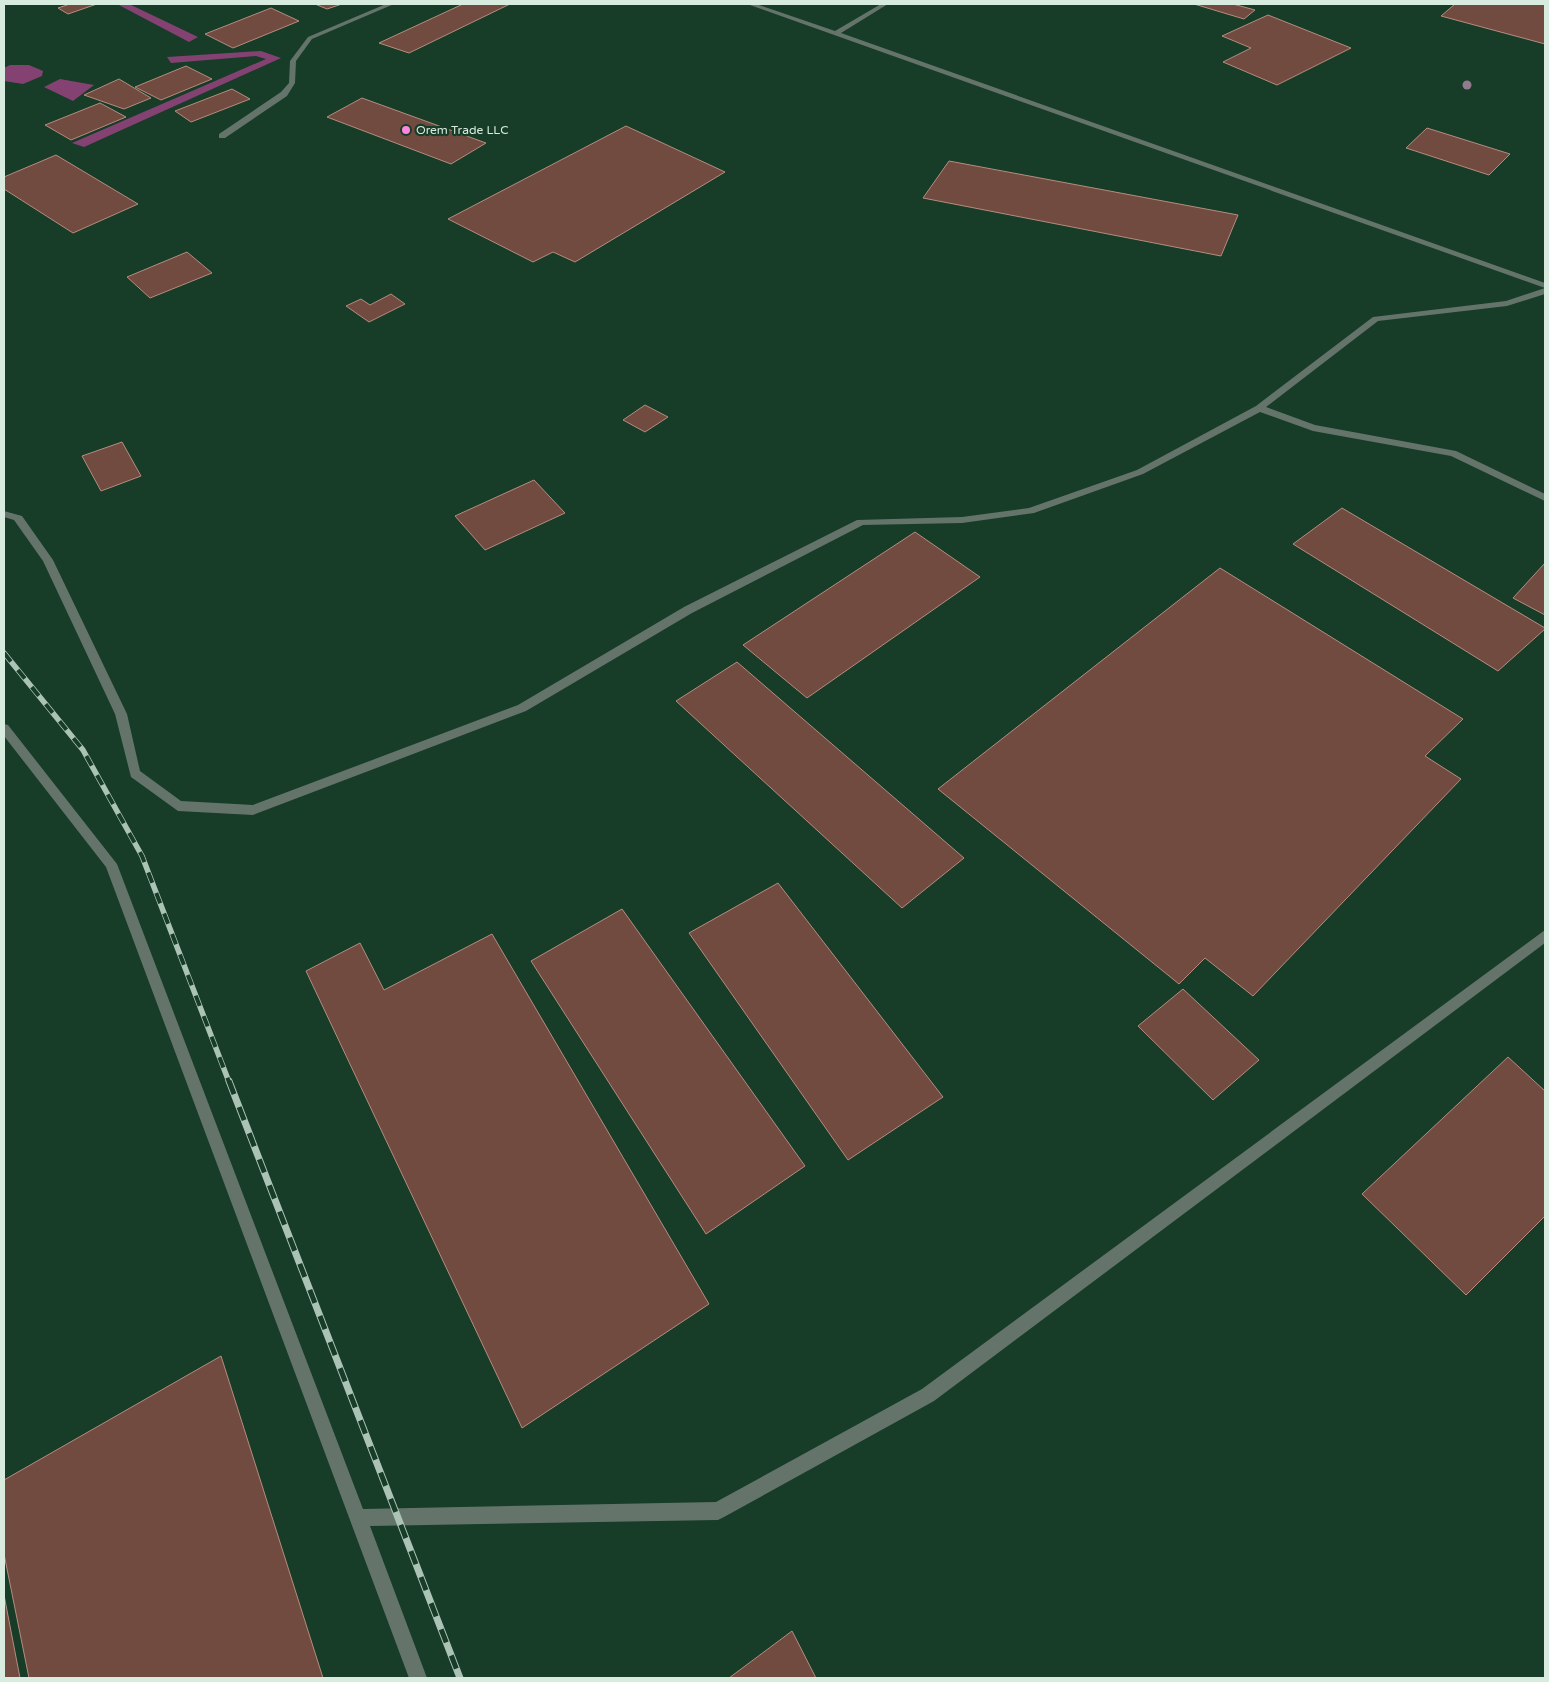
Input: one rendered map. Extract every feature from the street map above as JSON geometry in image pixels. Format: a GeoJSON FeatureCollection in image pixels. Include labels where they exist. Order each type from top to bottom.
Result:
{"type":"FeatureCollection","features":[{"type":"Feature","properties":{"kind":"street"},"geometry":{"type":"LineString","coordinates":[[222,136],[284,94],[292,83],[293,61],[310,38],[391,4]]}},
{"type":"Feature","properties":{"kind":"street"},"geometry":{"type":"LineString","coordinates":[[750,4],[1545,286]]}},
{"type":"Feature","properties":{"kind":"street"},"geometry":{"type":"LineString","coordinates":[[836,33],[886,4]]}},
{"type":"Feature","properties":{"kind":"street"},"geometry":{"type":"LineString","coordinates":[[4,514],[18,518],[48,560],[121,714],[135,774],[178,806],[253,810],[522,708],[688,610],[861,522],[962,520],[1030,511],[1140,472],[1259,408],[1376,319],[1507,303],[1545,291]]}},
{"type":"Feature","properties":{"kind":"street"},"geometry":{"type":"LineString","coordinates":[[1259,408],[1313,428],[1453,453],[1545,498]]}},
{"type":"Feature","properties":{"kind":"street"},"geometry":{"type":"LineString","coordinates":[[4,728],[111,864],[356,1518],[418,1678]]}},
{"type":"Feature","properties":{"kind":"street"},"geometry":{"type":"LineString","coordinates":[[356,1518],[718,1511],[928,1395],[1545,936]]}},
{"type":"Feature","properties":{"kind":"shaded area"},"geometry":{"type":"Polygon","coordinates":[[[117,4],[129,4],[198,37],[189,42],[117,4]]]}},
{"type":"Feature","properties":{"kind":"shaded area"},"geometry":{"type":"Polygon","coordinates":[[[261,51],[281,58],[84,147],[72,143],[266,59],[256,56],[171,63],[167,57],[261,51]]]}},
{"type":"Feature","properties":{"kind":"shaded area"},"geometry":{"type":"Polygon","coordinates":[[[10,65],[29,65],[43,71],[42,76],[23,84],[4,81],[4,68],[10,65]]]}},
{"type":"Feature","properties":{"kind":"shaded area"},"geometry":{"type":"Polygon","coordinates":[[[60,79],[94,85],[73,101],[44,87],[60,79]]]}},
{"type":"Feature","properties":{"kind":"building"},"geometry":{"type":"Polygon","coordinates":[[[70,4],[97,4],[68,14],[58,8],[70,4]]]}},
{"type":"Feature","properties":{"kind":"building"},"geometry":{"type":"Polygon","coordinates":[[[315,4],[342,4],[327,9],[315,4]]]}},
{"type":"Feature","properties":{"kind":"building"},"geometry":{"type":"Polygon","coordinates":[[[463,4],[510,4],[409,53],[379,43],[463,4]]]}},
{"type":"Feature","properties":{"kind":"building"},"geometry":{"type":"Polygon","coordinates":[[[1194,4],[1233,4],[1255,10],[1244,19],[1194,4]]]}},
{"type":"Feature","properties":{"kind":"building"},"geometry":{"type":"Polygon","coordinates":[[[1455,4],[1545,4],[1545,44],[1441,16],[1455,4]]]}},
{"type":"Feature","properties":{"kind":"building"},"geometry":{"type":"Polygon","coordinates":[[[271,8],[299,21],[233,48],[205,34],[271,8]]]}},
{"type":"Feature","properties":{"kind":"building"},"geometry":{"type":"Polygon","coordinates":[[[1268,15],[1351,48],[1277,85],[1223,62],[1251,48],[1222,36],[1268,15]]]}},
{"type":"Feature","properties":{"kind":"building"},"geometry":{"type":"Polygon","coordinates":[[[186,66],[212,79],[161,100],[135,87],[186,66]]]}},
{"type":"Feature","properties":{"kind":"building"},"geometry":{"type":"Polygon","coordinates":[[[119,79],[151,98],[124,109],[84,95],[119,79]]]}},
{"type":"Feature","properties":{"kind":"building"},"geometry":{"type":"Polygon","coordinates":[[[232,89],[250,99],[191,122],[175,111],[232,89]]]}},
{"type":"Feature","properties":{"kind":"building","name":"Orem Trade LLC"},"geometry":{"type":"Polygon","coordinates":[[[362,98],[486,143],[451,164],[327,117],[362,98]]]}},
{"type":"Feature","properties":{"kind":"building"},"geometry":{"type":"Polygon","coordinates":[[[100,103],[126,117],[71,140],[45,125],[100,103]]]}},
{"type":"Feature","properties":{"kind":"building"},"geometry":{"type":"Polygon","coordinates":[[[626,126],[725,172],[575,262],[553,252],[533,262],[448,219],[626,126]]]}},
{"type":"Feature","properties":{"kind":"building"},"geometry":{"type":"Polygon","coordinates":[[[1427,128],[1510,154],[1489,175],[1406,148],[1427,128]]]}},
{"type":"Feature","properties":{"kind":"building"},"geometry":{"type":"Polygon","coordinates":[[[56,155],[138,204],[73,233],[4,189],[4,177],[56,155]]]}},
{"type":"Feature","properties":{"kind":"building"},"geometry":{"type":"Polygon","coordinates":[[[949,161],[1238,215],[1221,256],[923,198],[949,161]]]}},
{"type":"Feature","properties":{"kind":"building"},"geometry":{"type":"Polygon","coordinates":[[[187,252],[212,273],[150,298],[127,277],[187,252]]]}},
{"type":"Feature","properties":{"kind":"building"},"geometry":{"type":"Polygon","coordinates":[[[391,294],[405,304],[369,322],[346,306],[361,299],[370,305],[391,294]]]}},
{"type":"Feature","properties":{"kind":"building"},"geometry":{"type":"Polygon","coordinates":[[[645,405],[668,417],[645,432],[623,420],[645,405]]]}},
{"type":"Feature","properties":{"kind":"building"},"geometry":{"type":"Polygon","coordinates":[[[122,442],[141,476],[101,491],[82,456],[122,442]]]}},
{"type":"Feature","properties":{"kind":"building"},"geometry":{"type":"Polygon","coordinates":[[[534,480],[565,513],[485,550],[455,516],[534,480]]]}},
{"type":"Feature","properties":{"kind":"building"},"geometry":{"type":"Polygon","coordinates":[[[1342,508],[1545,629],[1498,671],[1293,544],[1342,508]]]}},
{"type":"Feature","properties":{"kind":"building"},"geometry":{"type":"Polygon","coordinates":[[[915,532],[980,577],[807,698],[743,645],[915,532]]]}},
{"type":"Feature","properties":{"kind":"building"},"geometry":{"type":"Polygon","coordinates":[[[1545,563],[1545,615],[1513,598],[1545,563]]]}},
{"type":"Feature","properties":{"kind":"building"},"geometry":{"type":"Polygon","coordinates":[[[1220,568],[1463,719],[1425,756],[1461,779],[1253,996],[1205,958],[1179,984],[938,789],[1220,568]]]}},
{"type":"Feature","properties":{"kind":"building"},"geometry":{"type":"Polygon","coordinates":[[[737,662],[964,858],[902,908],[676,701],[737,662]]]}},
{"type":"Feature","properties":{"kind":"building"},"geometry":{"type":"Polygon","coordinates":[[[778,883],[943,1097],[848,1160],[689,933],[778,883]]]}},
{"type":"Feature","properties":{"kind":"building"},"geometry":{"type":"Polygon","coordinates":[[[622,909],[805,1166],[706,1234],[531,961],[622,909]]]}},
{"type":"Feature","properties":{"kind":"building"},"geometry":{"type":"Polygon","coordinates":[[[492,934],[709,1304],[522,1428],[306,971],[360,943],[384,990],[492,934]]]}},
{"type":"Feature","properties":{"kind":"building"},"geometry":{"type":"Polygon","coordinates":[[[1183,989],[1259,1060],[1213,1100],[1138,1026],[1183,989]]]}},
{"type":"Feature","properties":{"kind":"building"},"geometry":{"type":"Polygon","coordinates":[[[1508,1057],[1545,1091],[1545,1216],[1466,1295],[1362,1194],[1508,1057]]]}},
{"type":"Feature","properties":{"kind":"building"},"geometry":{"type":"Polygon","coordinates":[[[221,1356],[323,1678],[29,1678],[4,1554],[4,1480],[221,1356]]]}},
{"type":"Feature","properties":{"kind":"building"},"geometry":{"type":"Polygon","coordinates":[[[4,1595],[20,1678],[4,1678],[4,1595]]]}},
{"type":"Feature","properties":{"kind":"building"},"geometry":{"type":"Polygon","coordinates":[[[792,1631],[816,1678],[729,1678],[792,1631]]]}},
{"type":"Feature","properties":{"kind":"railway"},"geometry":{"type":"LineString","coordinates":[[4,653],[83,750],[142,856],[229,1082]]}},
{"type":"Feature","properties":{"kind":"railway"},"geometry":{"type":"LineString","coordinates":[[229,1081],[460,1678]]}},
{"type":"Feature","properties":{"kind":"place","name":"Orem Trade LLC"},"geometry":{"type":"Point","coordinates":[406,130]}}]}
